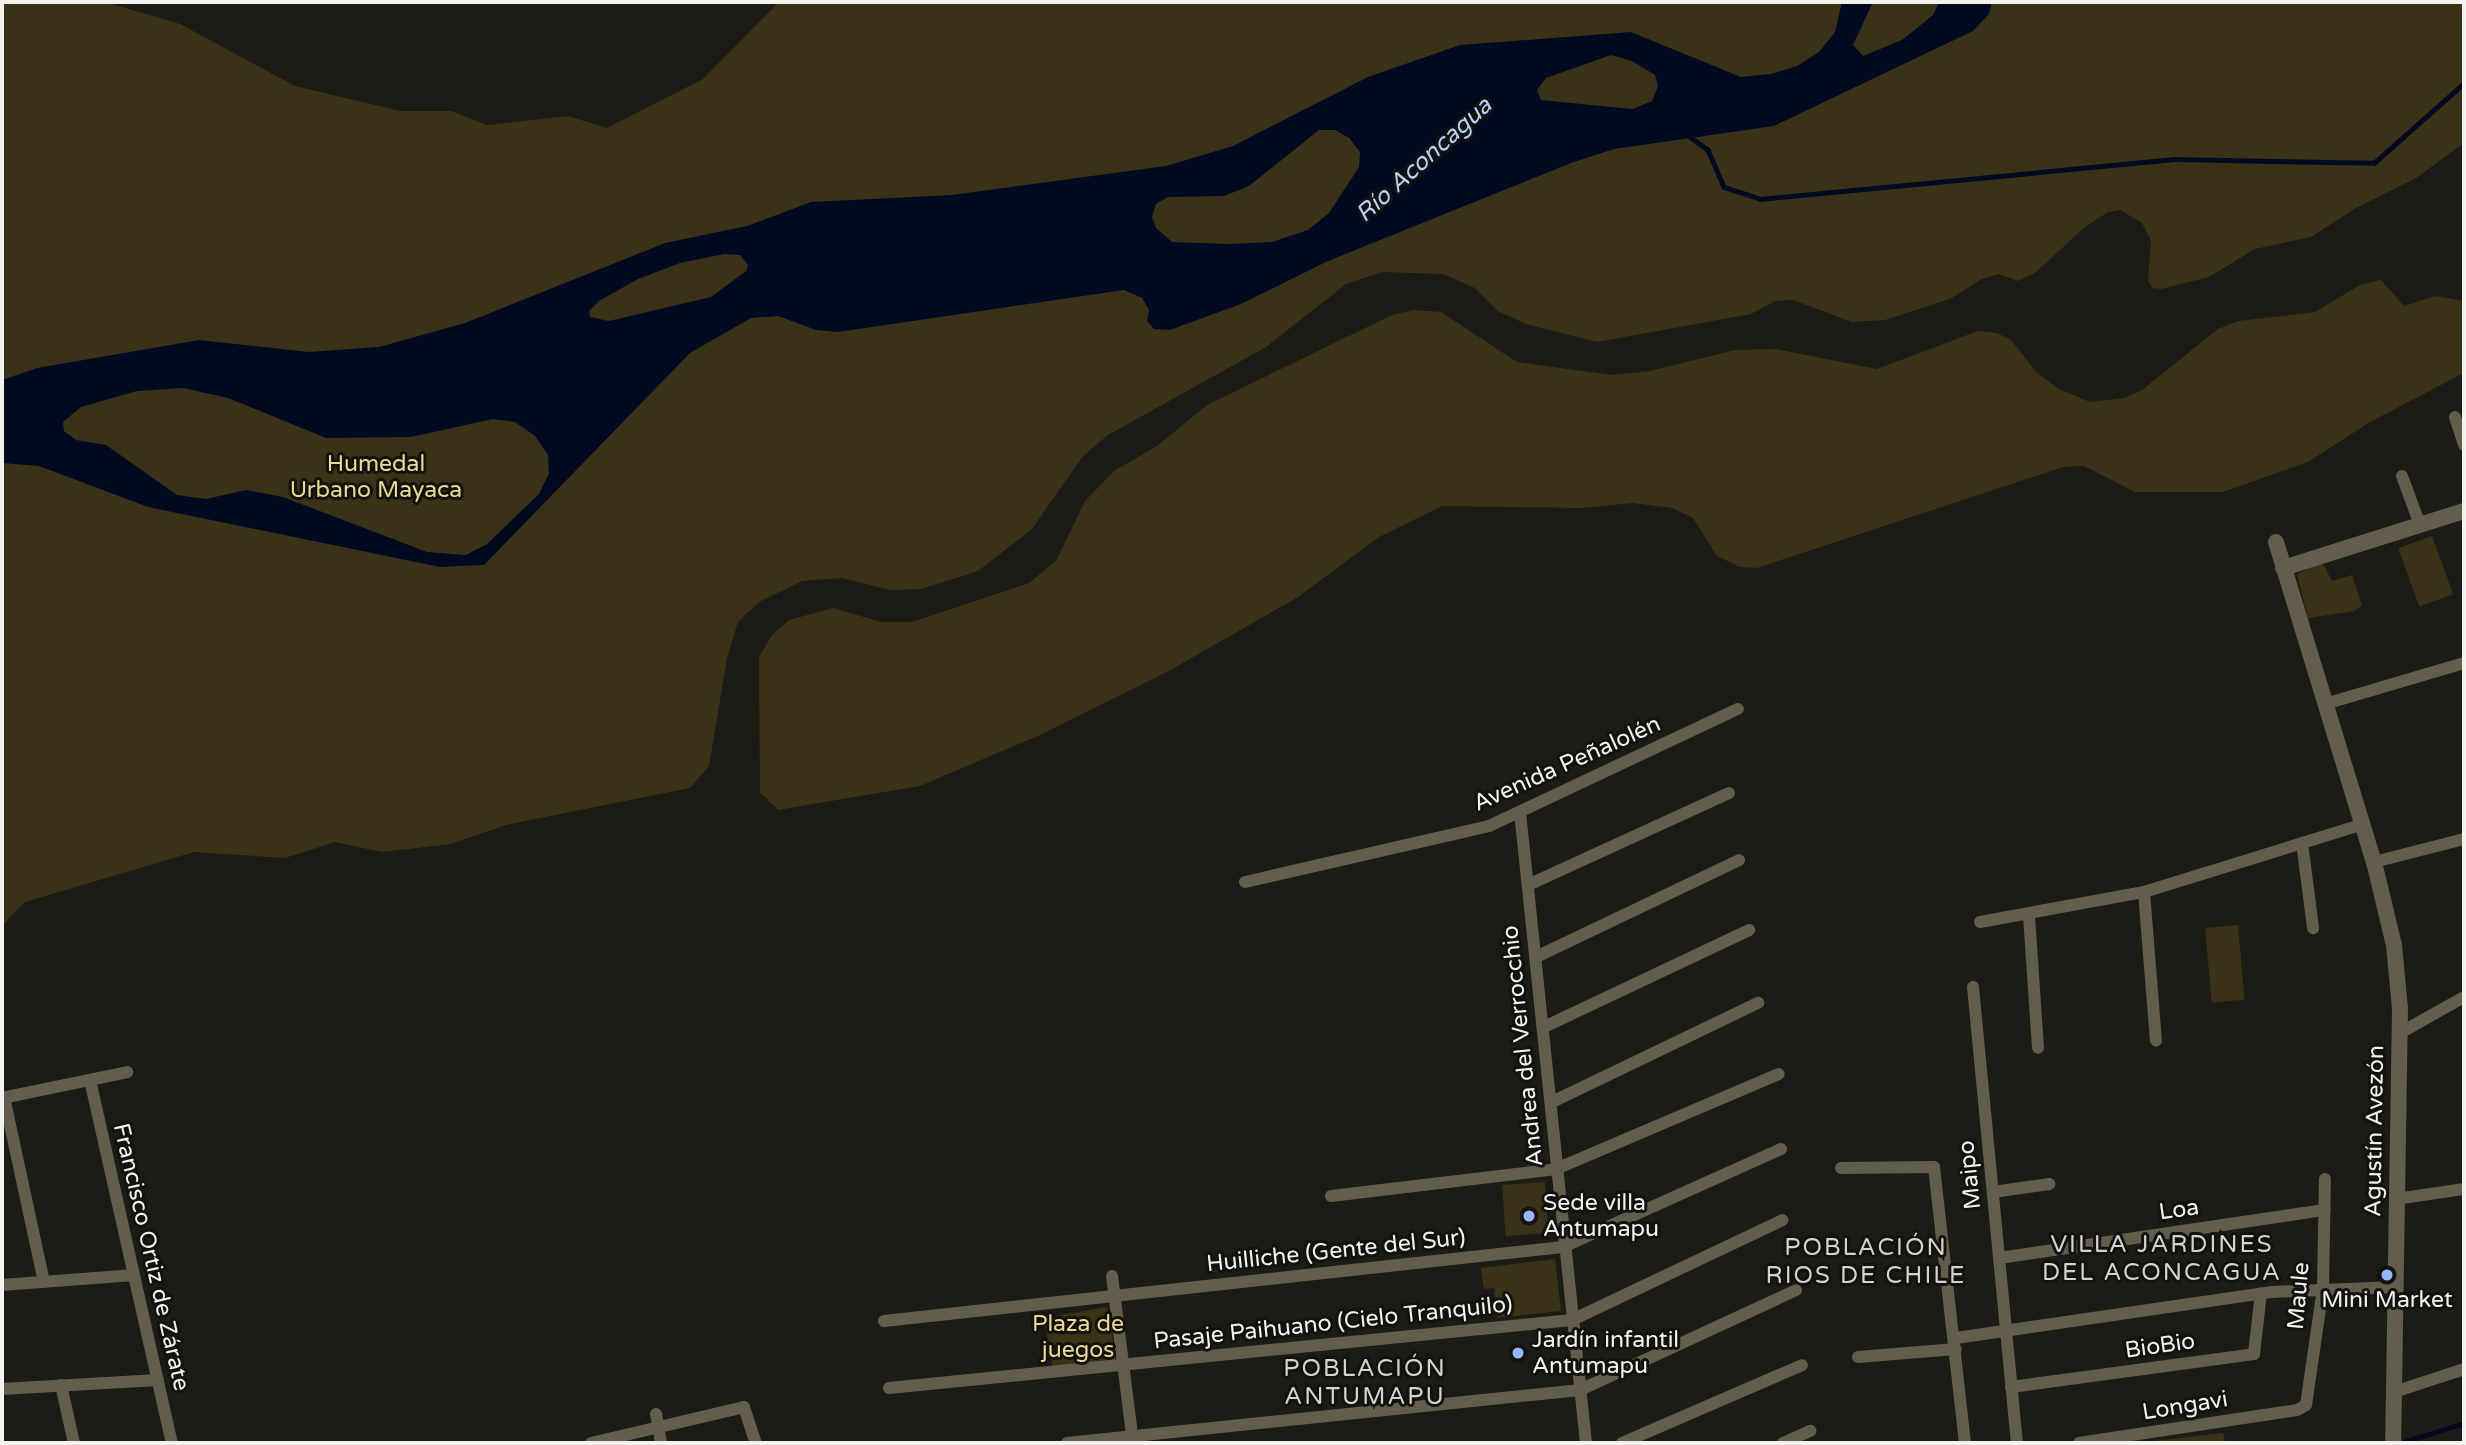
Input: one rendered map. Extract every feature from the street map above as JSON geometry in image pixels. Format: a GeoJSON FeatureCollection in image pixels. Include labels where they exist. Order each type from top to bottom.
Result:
{"type":"FeatureCollection","features":[{"type":"Feature","properties":{"kind":"street"},"geometry":{"type":"LineString","coordinates":[[2455,417],[2464,445]]}},
{"type":"Feature","properties":{"kind":"street"},"geometry":{"type":"LineString","coordinates":[[2402,476],[2420,525]]}},
{"type":"Feature","properties":{"kind":"street"},"geometry":{"type":"LineString","coordinates":[[2283,568],[2464,511]]}},
{"type":"Feature","properties":{"kind":"street","name":"Agustín Avezón"},"geometry":{"type":"LineString","coordinates":[[2276,542],[2374,862],[2394,945],[2400,1033],[2393,1443]]}},
{"type":"Feature","properties":{"kind":"street"},"geometry":{"type":"LineString","coordinates":[[2325,704],[2464,663]]}},
{"type":"Feature","properties":{"kind":"street","name":"Avenida Peñalolén"},"geometry":{"type":"LineString","coordinates":[[1245,882],[1489,826],[1738,709]]}},
{"type":"Feature","properties":{"kind":"street"},"geometry":{"type":"LineString","coordinates":[[1528,885],[1728,793]]}},
{"type":"Feature","properties":{"kind":"street","name":"Andrea del Verrocchio"},"geometry":{"type":"LineString","coordinates":[[1520,813],[1552,1102],[1563,1247],[1586,1443]]}},
{"type":"Feature","properties":{"kind":"street"},"geometry":{"type":"LineString","coordinates":[[1980,922],[2029,916],[2144,892],[2361,825]]}},
{"type":"Feature","properties":{"kind":"street"},"geometry":{"type":"LineString","coordinates":[[2374,862],[2464,839]]}},
{"type":"Feature","properties":{"kind":"street"},"geometry":{"type":"LineString","coordinates":[[2302,843],[2313,928]]}},
{"type":"Feature","properties":{"kind":"street"},"geometry":{"type":"LineString","coordinates":[[1536,957],[1740,860]]}},
{"type":"Feature","properties":{"kind":"street"},"geometry":{"type":"LineString","coordinates":[[2144,892],[2156,1041]]}},
{"type":"Feature","properties":{"kind":"street"},"geometry":{"type":"LineString","coordinates":[[2029,916],[2038,1048]]}},
{"type":"Feature","properties":{"kind":"street"},"geometry":{"type":"LineString","coordinates":[[1544,1027],[1749,930]]}},
{"type":"Feature","properties":{"kind":"street","name":"Maipo"},"geometry":{"type":"LineString","coordinates":[[1973,987],[2017,1443]]}},
{"type":"Feature","properties":{"kind":"street"},"geometry":{"type":"LineString","coordinates":[[2400,1033],[2464,997]]}},
{"type":"Feature","properties":{"kind":"street"},"geometry":{"type":"LineString","coordinates":[[1552,1102],[1758,1003]]}},
{"type":"Feature","properties":{"kind":"street"},"geometry":{"type":"LineString","coordinates":[[44,1282],[3,1098],[127,1072]]}},
{"type":"Feature","properties":{"kind":"street"},"geometry":{"type":"LineString","coordinates":[[1331,1196],[1556,1169],[1779,1074]]}},
{"type":"Feature","properties":{"kind":"street","name":"Francisco Ortiz de Zárate"},"geometry":{"type":"LineString","coordinates":[[90,1080],[172,1443]]}},
{"type":"Feature","properties":{"kind":"street","name":"Huilliche (Gente del Sur)"},"geometry":{"type":"LineString","coordinates":[[884,1321],[1563,1247],[1781,1149]]}},
{"type":"Feature","properties":{"kind":"street"},"geometry":{"type":"LineString","coordinates":[[1842,1168],[1934,1167],[1956,1343],[1965,1443]]}},
{"type":"Feature","properties":{"kind":"street","name":"Maule"},"geometry":{"type":"LineString","coordinates":[[2297,1410],[2306,1405],[2322,1289],[2325,1180]]}},
{"type":"Feature","properties":{"kind":"street"},"geometry":{"type":"LineString","coordinates":[[1993,1192],[2049,1184]]}},
{"type":"Feature","properties":{"kind":"street"},"geometry":{"type":"LineString","coordinates":[[2396,1199],[2464,1189]]}},
{"type":"Feature","properties":{"kind":"street","name":"Loa"},"geometry":{"type":"LineString","coordinates":[[1999,1258],[2324,1210]]}},
{"type":"Feature","properties":{"kind":"street","name":"Pasaje Paihuano (Cielo Tranquilo)"},"geometry":{"type":"LineString","coordinates":[[889,1388],[1572,1320],[1783,1220]]}},
{"type":"Feature","properties":{"kind":"street"},"geometry":{"type":"LineString","coordinates":[[2,1285],[134,1275]]}},
{"type":"Feature","properties":{"kind":"street"},"geometry":{"type":"LineString","coordinates":[[1112,1276],[1133,1439]]}},
{"type":"Feature","properties":{"kind":"street"},"geometry":{"type":"LineString","coordinates":[[1858,1357],[2261,1293],[2396,1287]]}},
{"type":"Feature","properties":{"kind":"street"},"geometry":{"type":"LineString","coordinates":[[1068,1443],[1133,1439],[1580,1390],[1796,1290]]}},
{"type":"Feature","properties":{"kind":"street","name":"BioBio"},"geometry":{"type":"LineString","coordinates":[[2011,1387],[2254,1354],[2261,1293]]}},
{"type":"Feature","properties":{"kind":"street"},"geometry":{"type":"LineString","coordinates":[[1622,1443],[1802,1365]]}},
{"type":"Feature","properties":{"kind":"street"},"geometry":{"type":"LineString","coordinates":[[2394,1392],[2464,1369]]}},
{"type":"Feature","properties":{"kind":"street"},"geometry":{"type":"LineString","coordinates":[[2,1389],[158,1380]]}},
{"type":"Feature","properties":{"kind":"street"},"geometry":{"type":"LineString","coordinates":[[61,1385],[74,1443]]}},
{"type":"Feature","properties":{"kind":"street"},"geometry":{"type":"LineString","coordinates":[[592,1443],[744,1407],[756,1443]]}},
{"type":"Feature","properties":{"kind":"street","name":"Longavi"},"geometry":{"type":"LineString","coordinates":[[2079,1443],[2297,1410]]}},
{"type":"Feature","properties":{"kind":"street"},"geometry":{"type":"LineString","coordinates":[[656,1414],[661,1443]]}},
{"type":"Feature","properties":{"kind":"street"},"geometry":{"type":"LineString","coordinates":[[1783,1443],[1810,1431]]}},
{"type":"Feature","properties":{"kind":"green space","name":"Humedal Urbano Mayaca"},"geometry":{"type":"Polygon","coordinates":[[[2,2],[105,2],[180,24],[295,86],[400,111],[451,111],[487,125],[568,116],[607,128],[703,79],[779,2],[2464,2],[2464,143],[2416,178],[2356,208],[2311,237],[2255,249],[2209,277],[2161,289],[2152,288],[2148,280],[2151,241],[2142,223],[2120,210],[2108,212],[2085,227],[2035,273],[2018,281],[1999,274],[1982,279],[1950,299],[1885,320],[1852,322],[1793,300],[1775,301],[1751,314],[1597,342],[1526,324],[1498,311],[1475,288],[1443,274],[1382,272],[1346,284],[1266,347],[1108,435],[1083,456],[1032,529],[978,571],[921,589],[890,590],[842,578],[802,581],[759,602],[738,622],[727,658],[709,766],[690,788],[506,825],[451,844],[382,852],[335,842],[285,858],[194,852],[25,902],[2,926],[2,2]]]}},
{"type":"Feature","properties":{"kind":"green space"},"geometry":{"type":"Polygon","coordinates":[[[2381,280],[2404,306],[2435,296],[2464,301],[2464,373],[2370,422],[2308,462],[2223,492],[2135,492],[2084,466],[2063,467],[1757,568],[1740,567],[1717,556],[1693,518],[1672,508],[1633,503],[1583,508],[1442,506],[1379,537],[1298,597],[1167,672],[1040,735],[920,786],[778,810],[760,792],[759,657],[772,635],[789,620],[833,608],[881,622],[912,622],[1029,583],[1056,561],[1085,501],[1114,471],[1157,446],[1207,405],[1392,315],[1413,310],[1441,312],[1517,362],[1612,375],[1650,371],[1735,350],[1776,349],[1877,369],[1978,331],[1997,333],[2011,340],[2037,373],[2059,389],[2090,402],[2124,398],[2142,390],[2218,329],[2238,321],[2315,312],[2360,285],[2381,280]]]}},
{"type":"Feature","properties":{"kind":"green space"},"geometry":{"type":"Polygon","coordinates":[[[2432,536],[2453,594],[2419,607],[2398,548],[2432,536]]]}},
{"type":"Feature","properties":{"kind":"green space"},"geometry":{"type":"Polygon","coordinates":[[[2322,562],[2332,581],[2352,575],[2362,605],[2355,611],[2308,618],[2297,574],[2322,562]]]}},
{"type":"Feature","properties":{"kind":"green space"},"geometry":{"type":"Polygon","coordinates":[[[2238,925],[2245,1000],[2212,1003],[2205,928],[2238,925]]]}},
{"type":"Feature","properties":{"kind":"green space"},"geometry":{"type":"Polygon","coordinates":[[[1545,1182],[1549,1233],[1506,1236],[1502,1185],[1545,1182]]]}},
{"type":"Feature","properties":{"kind":"green space"},"geometry":{"type":"Polygon","coordinates":[[[1555,1259],[1561,1311],[1497,1318],[1494,1288],[1484,1289],[1481,1268],[1555,1259]]]}},
{"type":"Feature","properties":{"kind":"green space","name":"Plaza de juegos"},"geometry":{"type":"Polygon","coordinates":[[[1107,1307],[1117,1364],[1054,1375],[1044,1318],[1107,1307]]]}},
{"type":"Feature","properties":{"kind":"green space"},"geometry":{"type":"Polygon","coordinates":[[[2223,1433],[2225,1443],[2136,1443],[2223,1433]]]}},
{"type":"Feature","properties":{"kind":"water","name":"Río Aconcagua"},"geometry":{"type":"Polygon","coordinates":[[[1842,2],[1873,2],[1853,45],[1863,56],[1902,40],[1933,15],[1939,2],[1992,2],[1989,14],[1973,31],[1774,126],[1614,149],[1571,163],[1328,261],[1241,304],[1170,330],[1154,329],[1147,321],[1149,310],[1142,298],[1124,290],[838,332],[816,330],[778,316],[751,318],[690,353],[484,565],[440,567],[148,507],[39,466],[2,463],[2,380],[37,368],[199,340],[309,352],[379,347],[465,323],[665,243],[747,226],[811,202],[952,195],[1166,166],[1233,146],[1368,77],[1460,45],[1631,32],[1741,77],[1771,74],[1797,66],[1819,52],[1835,32],[1842,2]],[[1611,55],[1546,78],[1537,90],[1541,100],[1632,109],[1652,101],[1658,86],[1655,75],[1632,61],[1611,55]],[[1319,130],[1249,186],[1224,196],[1168,197],[1156,204],[1152,217],[1156,228],[1172,242],[1228,244],[1272,242],[1308,230],[1329,213],[1359,167],[1360,152],[1349,138],[1335,130],[1319,130]],[[724,254],[680,263],[638,279],[599,301],[589,311],[590,317],[609,321],[711,297],[746,271],[748,265],[740,255],[724,254]],[[183,388],[137,391],[81,407],[63,422],[64,431],[76,440],[106,445],[177,495],[206,499],[246,490],[283,497],[427,552],[466,555],[487,544],[539,494],[549,473],[548,455],[535,436],[515,422],[493,419],[411,437],[326,438],[228,398],[183,388]]]}},
{"type":"Feature","properties":{"kind":"waterway"},"geometry":{"type":"LineString","coordinates":[[1689,136],[1708,150],[1724,187],[1760,199],[2174,159],[2374,163],[2464,83]]}},
{"type":"Feature","properties":{"kind":"waterway"},"geometry":{"type":"LineString","coordinates":[[2404,1442],[2464,1423]]}},
{"type":"Feature","properties":{"kind":"place","name":"Sede villa Antumapu"},"geometry":{"type":"Point","coordinates":[1529,1216]}},
{"type":"Feature","properties":{"kind":"place","name":"Mini Market"},"geometry":{"type":"Point","coordinates":[2387,1275]}},
{"type":"Feature","properties":{"kind":"place","name":"Jardín infantil Antumapu"},"geometry":{"type":"Point","coordinates":[1518,1353]}},
{"type":"Feature","properties":{"kind":"district","name":"VILLA JARDINES DEL ACONCAGUA"},"geometry":{"type":"Point","coordinates":[2162,1259]}},
{"type":"Feature","properties":{"kind":"district","name":"POBLACIÓN RIOS DE CHILE"},"geometry":{"type":"Point","coordinates":[1866,1262]}},
{"type":"Feature","properties":{"kind":"district","name":"POBLACIÓN ANTUMAPU"},"geometry":{"type":"Point","coordinates":[1365,1383]}}]}
